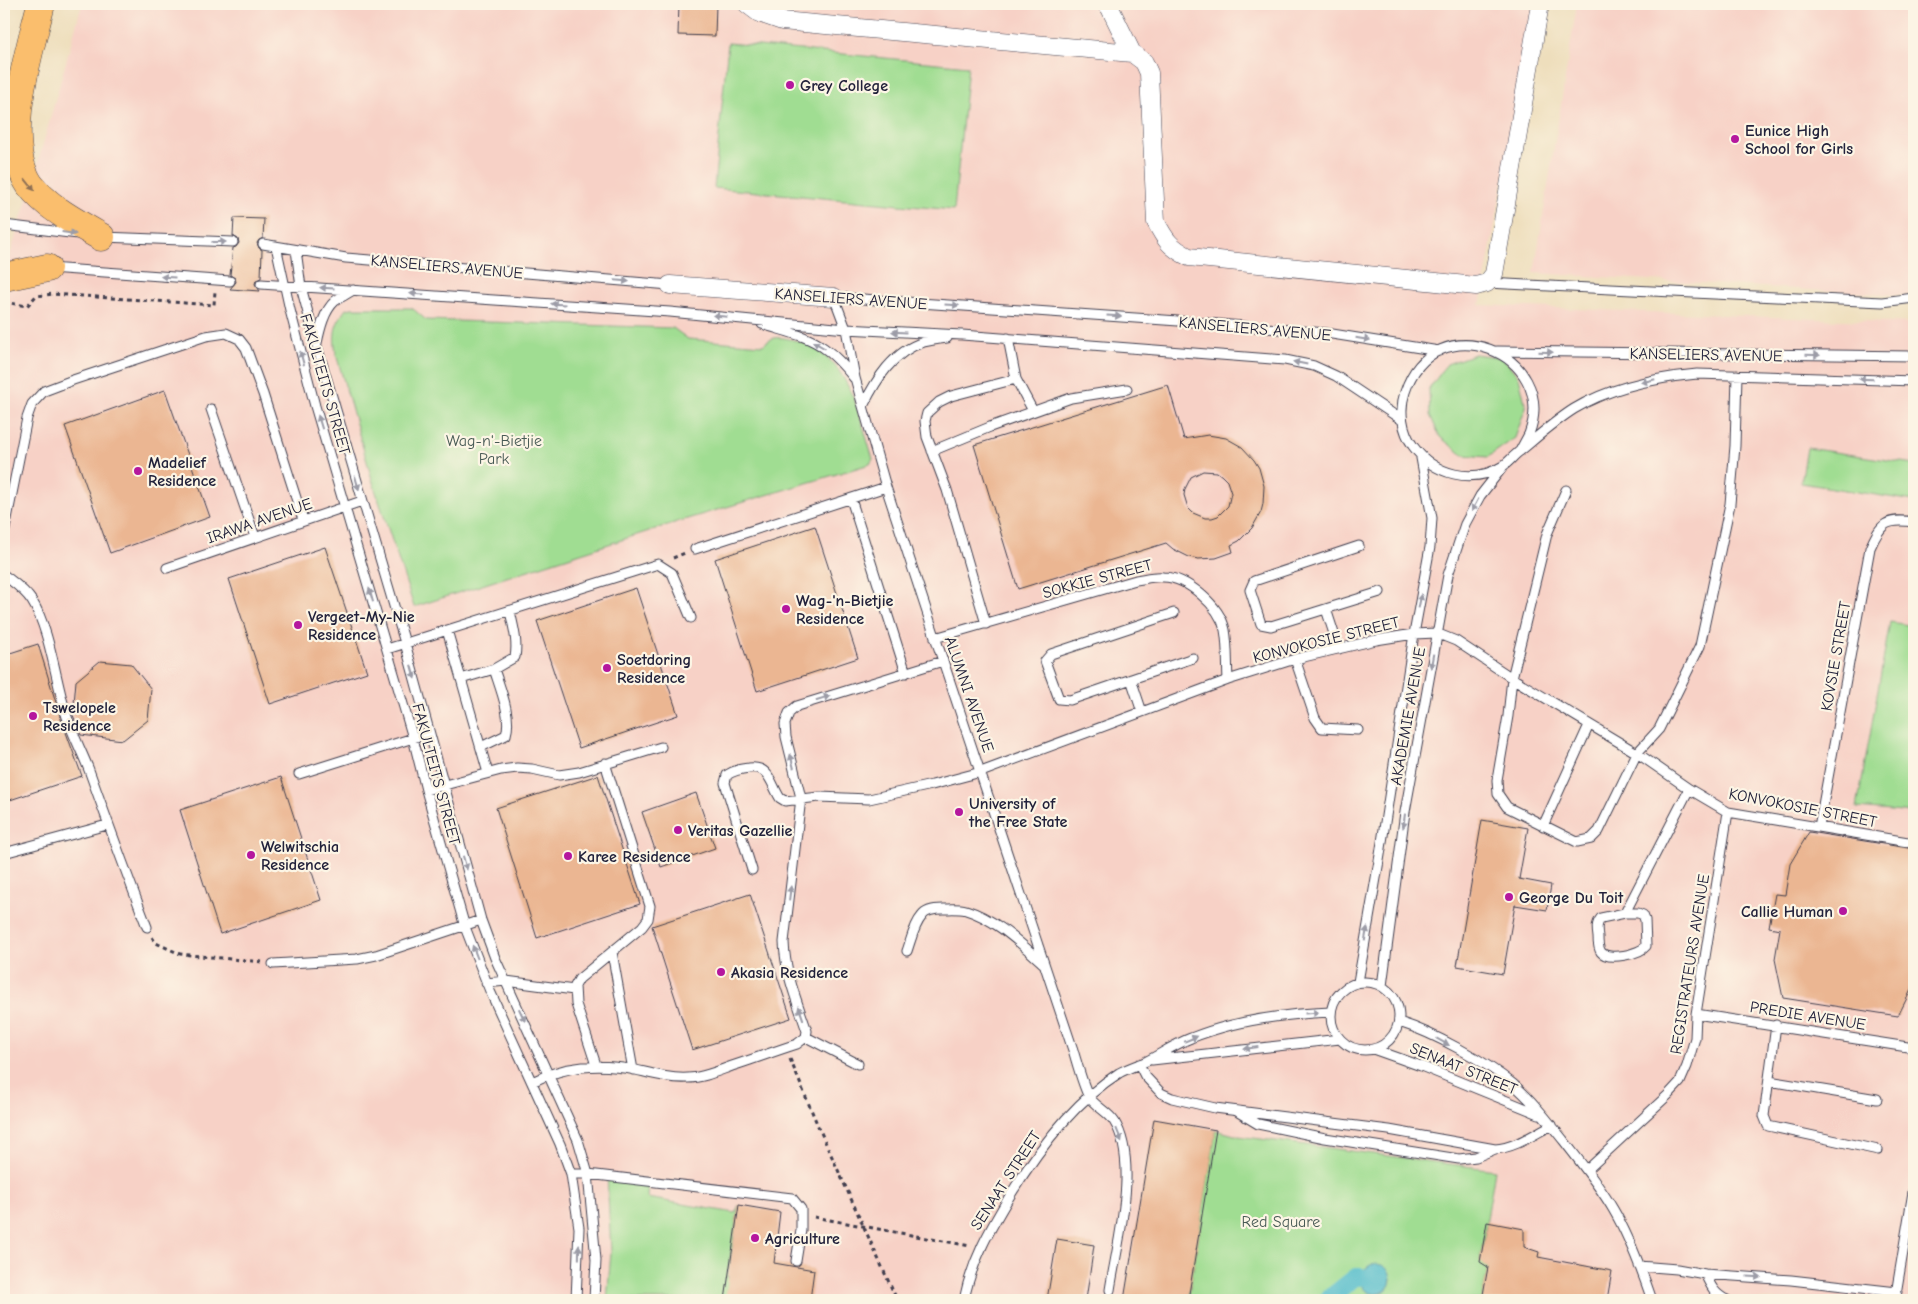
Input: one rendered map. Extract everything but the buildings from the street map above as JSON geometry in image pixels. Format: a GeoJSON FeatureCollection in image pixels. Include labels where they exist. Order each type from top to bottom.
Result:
{"type":"FeatureCollection","features":[{"type":"Feature","properties":{"kind":"highway"},"geometry":{"type":"LineString","coordinates":[[4,83],[25,4]]}},
{"type":"Feature","properties":{"kind":"highway"},"geometry":{"type":"LineString","coordinates":[[41,4],[17,95],[12,127],[18,167],[29,185],[43,198],[62,214],[101,237]]}},
{"type":"Feature","properties":{"kind":"highway"},"geometry":{"type":"LineString","coordinates":[[8,271],[47,268]]}},
{"type":"Feature","properties":{"kind":"street"},"geometry":{"type":"LineString","coordinates":[[747,4],[760,13],[782,21],[1132,53]]}},
{"type":"Feature","properties":{"kind":"street"},"geometry":{"type":"LineString","coordinates":[[1106,4],[1109,6],[1132,53],[1144,62],[1149,73],[1156,222],[1163,237],[1176,250],[1189,257],[1476,286],[1487,283],[1494,274],[1540,4]]}},
{"type":"Feature","properties":{"kind":"street","name":"KANSELIERS AVENUE"},"geometry":{"type":"LineString","coordinates":[[670,285],[834,296]]}},
{"type":"Feature","properties":{"kind":"lane"},"geometry":{"type":"LineString","coordinates":[[4,225],[101,237],[233,242]]}},
{"type":"Feature","properties":{"kind":"lane","name":"KANSELIERS AVENUE"},"geometry":{"type":"LineString","coordinates":[[263,244],[346,258],[670,285]]}},
{"type":"Feature","properties":{"kind":"lane","name":"FAKULTEITS STREET"},"geometry":{"type":"LineString","coordinates":[[276,246],[284,286],[315,406],[413,738],[465,927],[486,983],[560,1144],[571,1174],[579,1228],[576,1300]]}},
{"type":"Feature","properties":{"kind":"lane","name":"FAKULTEITS STREET"},"geometry":{"type":"LineString","coordinates":[[296,250],[301,287],[317,346],[406,643],[481,920],[495,958],[578,1140],[588,1174],[596,1260],[594,1300]]}},
{"type":"Feature","properties":{"kind":"lane"},"geometry":{"type":"LineString","coordinates":[[47,268],[230,281]]}},
{"type":"Feature","properties":{"kind":"lane"},"geometry":{"type":"LineString","coordinates":[[1487,283],[1882,302],[1914,298]]}},
{"type":"Feature","properties":{"kind":"lane","name":"KANSELIERS AVENUE"},"geometry":{"type":"LineString","coordinates":[[261,284],[747,318],[846,329],[1008,338],[1276,359],[1314,366],[1336,376],[1402,420]]}},
{"type":"Feature","properties":{"kind":"lane","name":"FAKULTEITS STREET"},"geometry":{"type":"LineString","coordinates":[[317,346],[320,329],[327,312],[335,302],[353,290]]}},
{"type":"Feature","properties":{"kind":"lane","name":"KANSELIERS AVENUE"},"geometry":{"type":"LineString","coordinates":[[834,296],[1207,322],[1326,333],[1439,351]]}},
{"type":"Feature","properties":{"kind":"lane","name":"ALUMNI AVENUE"},"geometry":{"type":"LineString","coordinates":[[834,296],[846,329],[855,378],[886,486],[1089,1097]]}},
{"type":"Feature","properties":{"kind":"lane"},"geometry":{"type":"LineString","coordinates":[[747,318],[808,339],[824,347],[855,378]]}},
{"type":"Feature","properties":{"kind":"lane"},"geometry":{"type":"LineString","coordinates":[[4,534],[27,418],[32,404],[44,391],[206,336],[226,334],[239,339],[246,348],[264,394],[302,520]]}},
{"type":"Feature","properties":{"kind":"lane"},"geometry":{"type":"LineString","coordinates":[[863,406],[882,373],[893,361],[910,348],[924,342],[962,335]]}},
{"type":"Feature","properties":{"kind":"lane"},"geometry":{"type":"LineString","coordinates":[[1008,338],[1016,379],[1033,411]]}},
{"type":"Feature","properties":{"kind":"lane","name":"KANSELIERS AVENUE"},"geometry":{"type":"LineString","coordinates":[[1914,356],[1497,351],[1478,345],[1458,345],[1439,351],[1422,363],[1409,380],[1402,399],[1402,420],[1409,441],[1421,458],[1440,470],[1461,476],[1483,475],[1503,466],[1574,409],[1632,385],[1666,377],[1696,374],[1914,381]]}},
{"type":"Feature","properties":{"kind":"lane","name":"KANSELIERS AVENUE"},"geometry":{"type":"LineString","coordinates":[[1497,351],[1513,362],[1524,378],[1531,396],[1533,415],[1529,434],[1520,451]]}},
{"type":"Feature","properties":{"kind":"lane"},"geometry":{"type":"LineString","coordinates":[[1566,490],[1547,534],[1512,678],[1508,716],[1497,780],[1498,794],[1507,807],[1577,842],[1592,839],[1599,831],[1637,753],[1659,729],[1700,646],[1730,504],[1735,446],[1737,375]]}},
{"type":"Feature","properties":{"kind":"lane"},"geometry":{"type":"LineString","coordinates":[[986,624],[947,490],[932,451],[925,421],[927,413],[939,402],[951,396],[1016,379]]}},
{"type":"Feature","properties":{"kind":"lane"},"geometry":{"type":"LineString","coordinates":[[932,451],[990,427],[1071,398],[1127,389]]}},
{"type":"Feature","properties":{"kind":"lane"},"geometry":{"type":"LineString","coordinates":[[211,408],[255,537]]}},
{"type":"Feature","properties":{"kind":"lane","name":"AKADEMIE AVENUE"},"geometry":{"type":"LineString","coordinates":[[1358,982],[1380,855],[1414,634],[1430,547],[1432,518],[1421,458]]}},
{"type":"Feature","properties":{"kind":"lane","name":"AKADEMIE AVENUE"},"geometry":{"type":"LineString","coordinates":[[1382,986],[1405,812],[1448,575],[1465,524],[1480,496],[1503,466]]}},
{"type":"Feature","properties":{"kind":"lane"},"geometry":{"type":"LineString","coordinates":[[694,549],[886,486]]}},
{"type":"Feature","properties":{"kind":"lane"},"geometry":{"type":"LineString","coordinates":[[851,498],[906,673]]}},
{"type":"Feature","properties":{"kind":"lane","name":"IRAWA AVENUE"},"geometry":{"type":"LineString","coordinates":[[167,568],[302,520],[362,501]]}},
{"type":"Feature","properties":{"kind":"lane","name":"KOVSIE STREET"},"geometry":{"type":"LineString","coordinates":[[1819,827],[1870,548],[1877,532],[1887,522],[1900,520],[1914,522]]}},
{"type":"Feature","properties":{"kind":"lane"},"geometry":{"type":"LineString","coordinates":[[1359,546],[1254,581],[1250,590],[1261,624],[1271,626],[1380,592]]}},
{"type":"Feature","properties":{"kind":"lane"},"geometry":{"type":"LineString","coordinates":[[387,649],[658,564],[672,574],[691,618]]}},
{"type":"Feature","properties":{"kind":"lane"},"geometry":{"type":"LineString","coordinates":[[4,575],[32,601],[40,619],[50,650],[60,694],[72,730],[147,927]]}},
{"type":"Feature","properties":{"kind":"lane","name":"SOKKIE STREET"},"geometry":{"type":"LineString","coordinates":[[935,638],[1136,580],[1164,576],[1183,582],[1200,593],[1214,608],[1225,628],[1228,680]]}},
{"type":"Feature","properties":{"kind":"lane"},"geometry":{"type":"LineString","coordinates":[[1326,608],[1339,649]]}},
{"type":"Feature","properties":{"kind":"lane"},"geometry":{"type":"LineString","coordinates":[[461,679],[494,669],[515,657],[516,635],[510,611]]}},
{"type":"Feature","properties":{"kind":"lane"},"geometry":{"type":"LineString","coordinates":[[1174,613],[1051,654],[1045,661],[1059,699],[1070,700],[1193,658]]}},
{"type":"Feature","properties":{"kind":"lane"},"geometry":{"type":"LineString","coordinates":[[447,630],[488,773]]}},
{"type":"Feature","properties":{"kind":"lane","name":"KONVOKOSIE STREET"},"geometry":{"type":"LineString","coordinates":[[752,870],[725,783],[727,775],[735,770],[758,766],[766,773],[780,798],[785,801],[802,798],[869,799],[981,772],[1228,680],[1295,659],[1414,634],[1436,633],[1456,641],[1512,678],[1637,753],[1689,789],[1728,812],[1914,843]]}},
{"type":"Feature","properties":{"kind":"lane"},"geometry":{"type":"LineString","coordinates":[[1295,659],[1315,718],[1322,728],[1358,730]]}},
{"type":"Feature","properties":{"kind":"lane"},"geometry":{"type":"LineString","coordinates":[[532,1082],[549,1074],[571,1068],[596,1065],[633,1070],[669,1078],[690,1078],[709,1075],[797,1044],[806,1037],[807,1031],[786,970],[784,942],[802,798],[786,737],[785,724],[789,713],[797,706],[943,661]]}},
{"type":"Feature","properties":{"kind":"lane"},"geometry":{"type":"LineString","coordinates":[[480,747],[506,735],[508,728],[508,717],[494,669]]}},
{"type":"Feature","properties":{"kind":"lane"},"geometry":{"type":"LineString","coordinates":[[1131,679],[1142,712]]}},
{"type":"Feature","properties":{"kind":"lane"},"geometry":{"type":"LineString","coordinates":[[1543,826],[1590,725]]}},
{"type":"Feature","properties":{"kind":"lane"},"geometry":{"type":"LineString","coordinates":[[299,774],[429,733]]}},
{"type":"Feature","properties":{"kind":"lane"},"geometry":{"type":"LineString","coordinates":[[426,790],[488,773],[517,768],[559,775],[570,774],[661,747]]}},
{"type":"Feature","properties":{"kind":"lane"},"geometry":{"type":"LineString","coordinates":[[596,1065],[576,1004],[575,986],[580,979],[642,927],[648,918],[650,906],[605,763]]}},
{"type":"Feature","properties":{"kind":"lane"},"geometry":{"type":"LineString","coordinates":[[1625,913],[1689,789]]}},
{"type":"Feature","properties":{"kind":"lane","name":"REGISTRATEURS AVENUE"},"geometry":{"type":"LineString","coordinates":[[1586,1170],[1668,1096],[1680,1082],[1687,1066],[1694,1038],[1696,1014],[1728,812]]}},
{"type":"Feature","properties":{"kind":"lane"},"geometry":{"type":"LineString","coordinates":[[4,853],[107,825]]}},
{"type":"Feature","properties":{"kind":"lane"},"geometry":{"type":"LineString","coordinates":[[907,951],[921,916],[926,912],[939,909],[958,909],[982,917],[1002,929],[1044,964]]}},
{"type":"Feature","properties":{"kind":"lane"},"geometry":{"type":"LineString","coordinates":[[1625,913],[1643,915],[1645,920],[1646,946],[1638,953],[1604,955],[1599,948],[1597,927],[1599,920],[1625,913]]}},
{"type":"Feature","properties":{"kind":"lane"},"geometry":{"type":"LineString","coordinates":[[272,964],[357,959],[376,955],[465,927],[481,920]]}},
{"type":"Feature","properties":{"kind":"lane"},"geometry":{"type":"LineString","coordinates":[[612,952],[633,1070]]}},
{"type":"Feature","properties":{"kind":"lane"},"geometry":{"type":"LineString","coordinates":[[486,983],[506,981],[574,990]]}},
{"type":"Feature","properties":{"kind":"lane"},"geometry":{"type":"LineString","coordinates":[[1340,1039],[1332,1021],[1331,1012],[1334,1002],[1340,993],[1348,986],[1358,982],[1382,986]]}},
{"type":"Feature","properties":{"kind":"lane","name":"SENAAT STREET"},"geometry":{"type":"LineString","coordinates":[[1143,1062],[1264,1046],[1340,1039],[1355,1049],[1380,1047],[1393,1037],[1399,1022],[1396,1001],[1390,992],[1382,986]]}},
{"type":"Feature","properties":{"kind":"lane","name":"SENAAT STREET"},"geometry":{"type":"LineString","coordinates":[[964,1300],[968,1280],[984,1238],[1025,1172],[1055,1131],[1089,1097],[1120,1073],[1189,1039],[1223,1027],[1301,1013],[1331,1012]]}},
{"type":"Feature","properties":{"kind":"lane","name":"PREDIE AVENUE"},"geometry":{"type":"LineString","coordinates":[[1696,1014],[1914,1048]]}},
{"type":"Feature","properties":{"kind":"lane","name":"SENAAT STREET"},"geometry":{"type":"LineString","coordinates":[[1399,1022],[1422,1030],[1485,1065],[1513,1084],[1544,1116],[1586,1170],[1613,1210],[1639,1266],[1652,1300]]}},
{"type":"Feature","properties":{"kind":"lane"},"geometry":{"type":"LineString","coordinates":[[1776,1025],[1764,1116],[1768,1126],[1878,1150]]}},
{"type":"Feature","properties":{"kind":"lane"},"geometry":{"type":"LineString","coordinates":[[806,1037],[858,1064]]}},
{"type":"Feature","properties":{"kind":"lane","name":"SENAAT STREET"},"geometry":{"type":"LineString","coordinates":[[1373,1049],[1430,1069],[1544,1116]]}},
{"type":"Feature","properties":{"kind":"lane"},"geometry":{"type":"LineString","coordinates":[[1143,1062],[1151,1084],[1161,1093],[1172,1098],[1215,1108],[1389,1130],[1495,1149]]}},
{"type":"Feature","properties":{"kind":"lane"},"geometry":{"type":"LineString","coordinates":[[1769,1081],[1877,1099]]}},
{"type":"Feature","properties":{"kind":"lane"},"geometry":{"type":"LineString","coordinates":[[1089,1097],[1114,1121],[1122,1141],[1127,1166],[1124,1204],[1109,1296]]}},
{"type":"Feature","properties":{"kind":"lane"},"geometry":{"type":"LineString","coordinates":[[1237,1111],[1258,1124],[1325,1138],[1459,1159],[1476,1157],[1495,1149],[1515,1144],[1552,1125]]}},
{"type":"Feature","properties":{"kind":"lane"},"geometry":{"type":"LineString","coordinates":[[571,1174],[588,1174],[792,1198],[801,1209],[801,1230],[796,1261]]}},
{"type":"Feature","properties":{"kind":"lane"},"geometry":{"type":"LineString","coordinates":[[1639,1266],[1677,1269],[1705,1274],[1791,1280],[1896,1296],[1914,1186]]}},
{"type":"Feature","properties":{"kind":"lane"},"geometry":{"type":"LineString","coordinates":[[1705,1274],[1718,1296],[1727,1300]]}},
{"type":"Feature","properties":{"kind":"path"},"geometry":{"type":"LineString","coordinates":[[4,302],[27,306],[36,296],[52,294],[214,305],[216,280]]}},
{"type":"Feature","properties":{"kind":"path"},"geometry":{"type":"LineString","coordinates":[[658,564],[694,549]]}},
{"type":"Feature","properties":{"kind":"path"},"geometry":{"type":"LineString","coordinates":[[147,927],[156,943],[180,954],[272,964]]}},
{"type":"Feature","properties":{"kind":"path"},"geometry":{"type":"LineString","coordinates":[[785,1048],[818,1126],[897,1300]]}},
{"type":"Feature","properties":{"kind":"path"},"geometry":{"type":"LineString","coordinates":[[801,1214],[981,1248]]}},
{"type":"Feature","properties":{"kind":"shaded area","name":"University of the Free State"},"geometry":{"type":"Polygon","coordinates":[[[82,4],[1536,4],[1480,305],[1914,323],[1914,1300],[4,1300],[4,275],[37,166],[82,4]]]}},
{"type":"Feature","properties":{"kind":"shaded area","name":"Eunice High School for Girls"},"geometry":{"type":"Polygon","coordinates":[[[1577,4],[1914,4],[1914,296],[1534,273],[1577,4]]]}},
{"type":"Feature","properties":{"kind":"green space"},"geometry":{"type":"Polygon","coordinates":[[[728,43],[968,66],[954,210],[714,188],[728,43]]]}},
{"type":"Feature","properties":{"kind":"green space","name":"Wag-n'-Bietjie Park"},"geometry":{"type":"Polygon","coordinates":[[[412,308],[426,320],[673,328],[688,339],[763,345],[777,338],[794,340],[813,347],[839,371],[856,405],[873,459],[870,464],[677,522],[414,607],[374,486],[336,354],[335,335],[337,325],[346,309],[412,308]]]}},
{"type":"Feature","properties":{"kind":"green space"},"geometry":{"type":"Polygon","coordinates":[[[1475,354],[1503,358],[1519,377],[1526,407],[1515,438],[1488,457],[1463,455],[1440,437],[1430,415],[1429,389],[1447,364],[1475,354]]]}},
{"type":"Feature","properties":{"kind":"green space"},"geometry":{"type":"Polygon","coordinates":[[[1807,448],[1914,464],[1914,501],[1801,483],[1807,448]]]}},
{"type":"Feature","properties":{"kind":"green space"},"geometry":{"type":"Polygon","coordinates":[[[1890,622],[1914,626],[1914,813],[1857,808],[1890,622]]]}},
{"type":"Feature","properties":{"kind":"green space","name":"Red Square"},"geometry":{"type":"Polygon","coordinates":[[[1216,1130],[1238,1136],[1495,1170],[1480,1261],[1488,1267],[1482,1300],[1188,1300],[1216,1130]]]}},
{"type":"Feature","properties":{"kind":"green space"},"geometry":{"type":"Polygon","coordinates":[[[607,1175],[648,1183],[647,1198],[735,1213],[739,1205],[727,1277],[736,1279],[735,1288],[726,1296],[725,1300],[607,1300],[611,1252],[607,1175]]]}},
{"type":"Feature","properties":{"kind":"water"},"geometry":{"type":"Polygon","coordinates":[[[1376,1264],[1382,1265],[1390,1273],[1390,1285],[1382,1293],[1376,1294],[1370,1293],[1362,1285],[1361,1279],[1362,1273],[1370,1265],[1376,1264]]]}},
{"type":"Feature","properties":{"kind":"waterway"},"geometry":{"type":"LineString","coordinates":[[1327,1300],[1356,1277],[1362,1277]]}},
{"type":"Feature","properties":{"kind":"place","name":"Grey College"},"geometry":{"type":"Point","coordinates":[790,85]}},
{"type":"Feature","properties":{"kind":"place","name":"Eunice High School for Girls"},"geometry":{"type":"Point","coordinates":[1735,139]}},
{"type":"Feature","properties":{"kind":"place","name":"Madelief Residence"},"geometry":{"type":"Point","coordinates":[138,471]}},
{"type":"Feature","properties":{"kind":"place","name":"Wag-'n-Bietjie Residence"},"geometry":{"type":"Point","coordinates":[786,609]}},
{"type":"Feature","properties":{"kind":"place","name":"Vergeet-My-Nie Residence"},"geometry":{"type":"Point","coordinates":[298,625]}},
{"type":"Feature","properties":{"kind":"place","name":"Soetdoring Residence"},"geometry":{"type":"Point","coordinates":[607,668]}},
{"type":"Feature","properties":{"kind":"place","name":"Tswelopele Residence"},"geometry":{"type":"Point","coordinates":[33,716]}},
{"type":"Feature","properties":{"kind":"place","name":"University of the Free State"},"geometry":{"type":"Point","coordinates":[959,812]}},
{"type":"Feature","properties":{"kind":"place","name":"Veritas Gazellie"},"geometry":{"type":"Point","coordinates":[678,830]}},
{"type":"Feature","properties":{"kind":"place","name":"Welwitschia Residence"},"geometry":{"type":"Point","coordinates":[251,855]}},
{"type":"Feature","properties":{"kind":"place","name":"Karee Residence"},"geometry":{"type":"Point","coordinates":[568,856]}},
{"type":"Feature","properties":{"kind":"place","name":"George Du Toit"},"geometry":{"type":"Point","coordinates":[1509,897]}},
{"type":"Feature","properties":{"kind":"place","name":"Callie Human"},"geometry":{"type":"Point","coordinates":[1843,911]}},
{"type":"Feature","properties":{"kind":"place","name":"Akasia Residence"},"geometry":{"type":"Point","coordinates":[721,972]}},
{"type":"Feature","properties":{"kind":"place","name":"Agriculture"},"geometry":{"type":"Point","coordinates":[755,1238]}}]}
